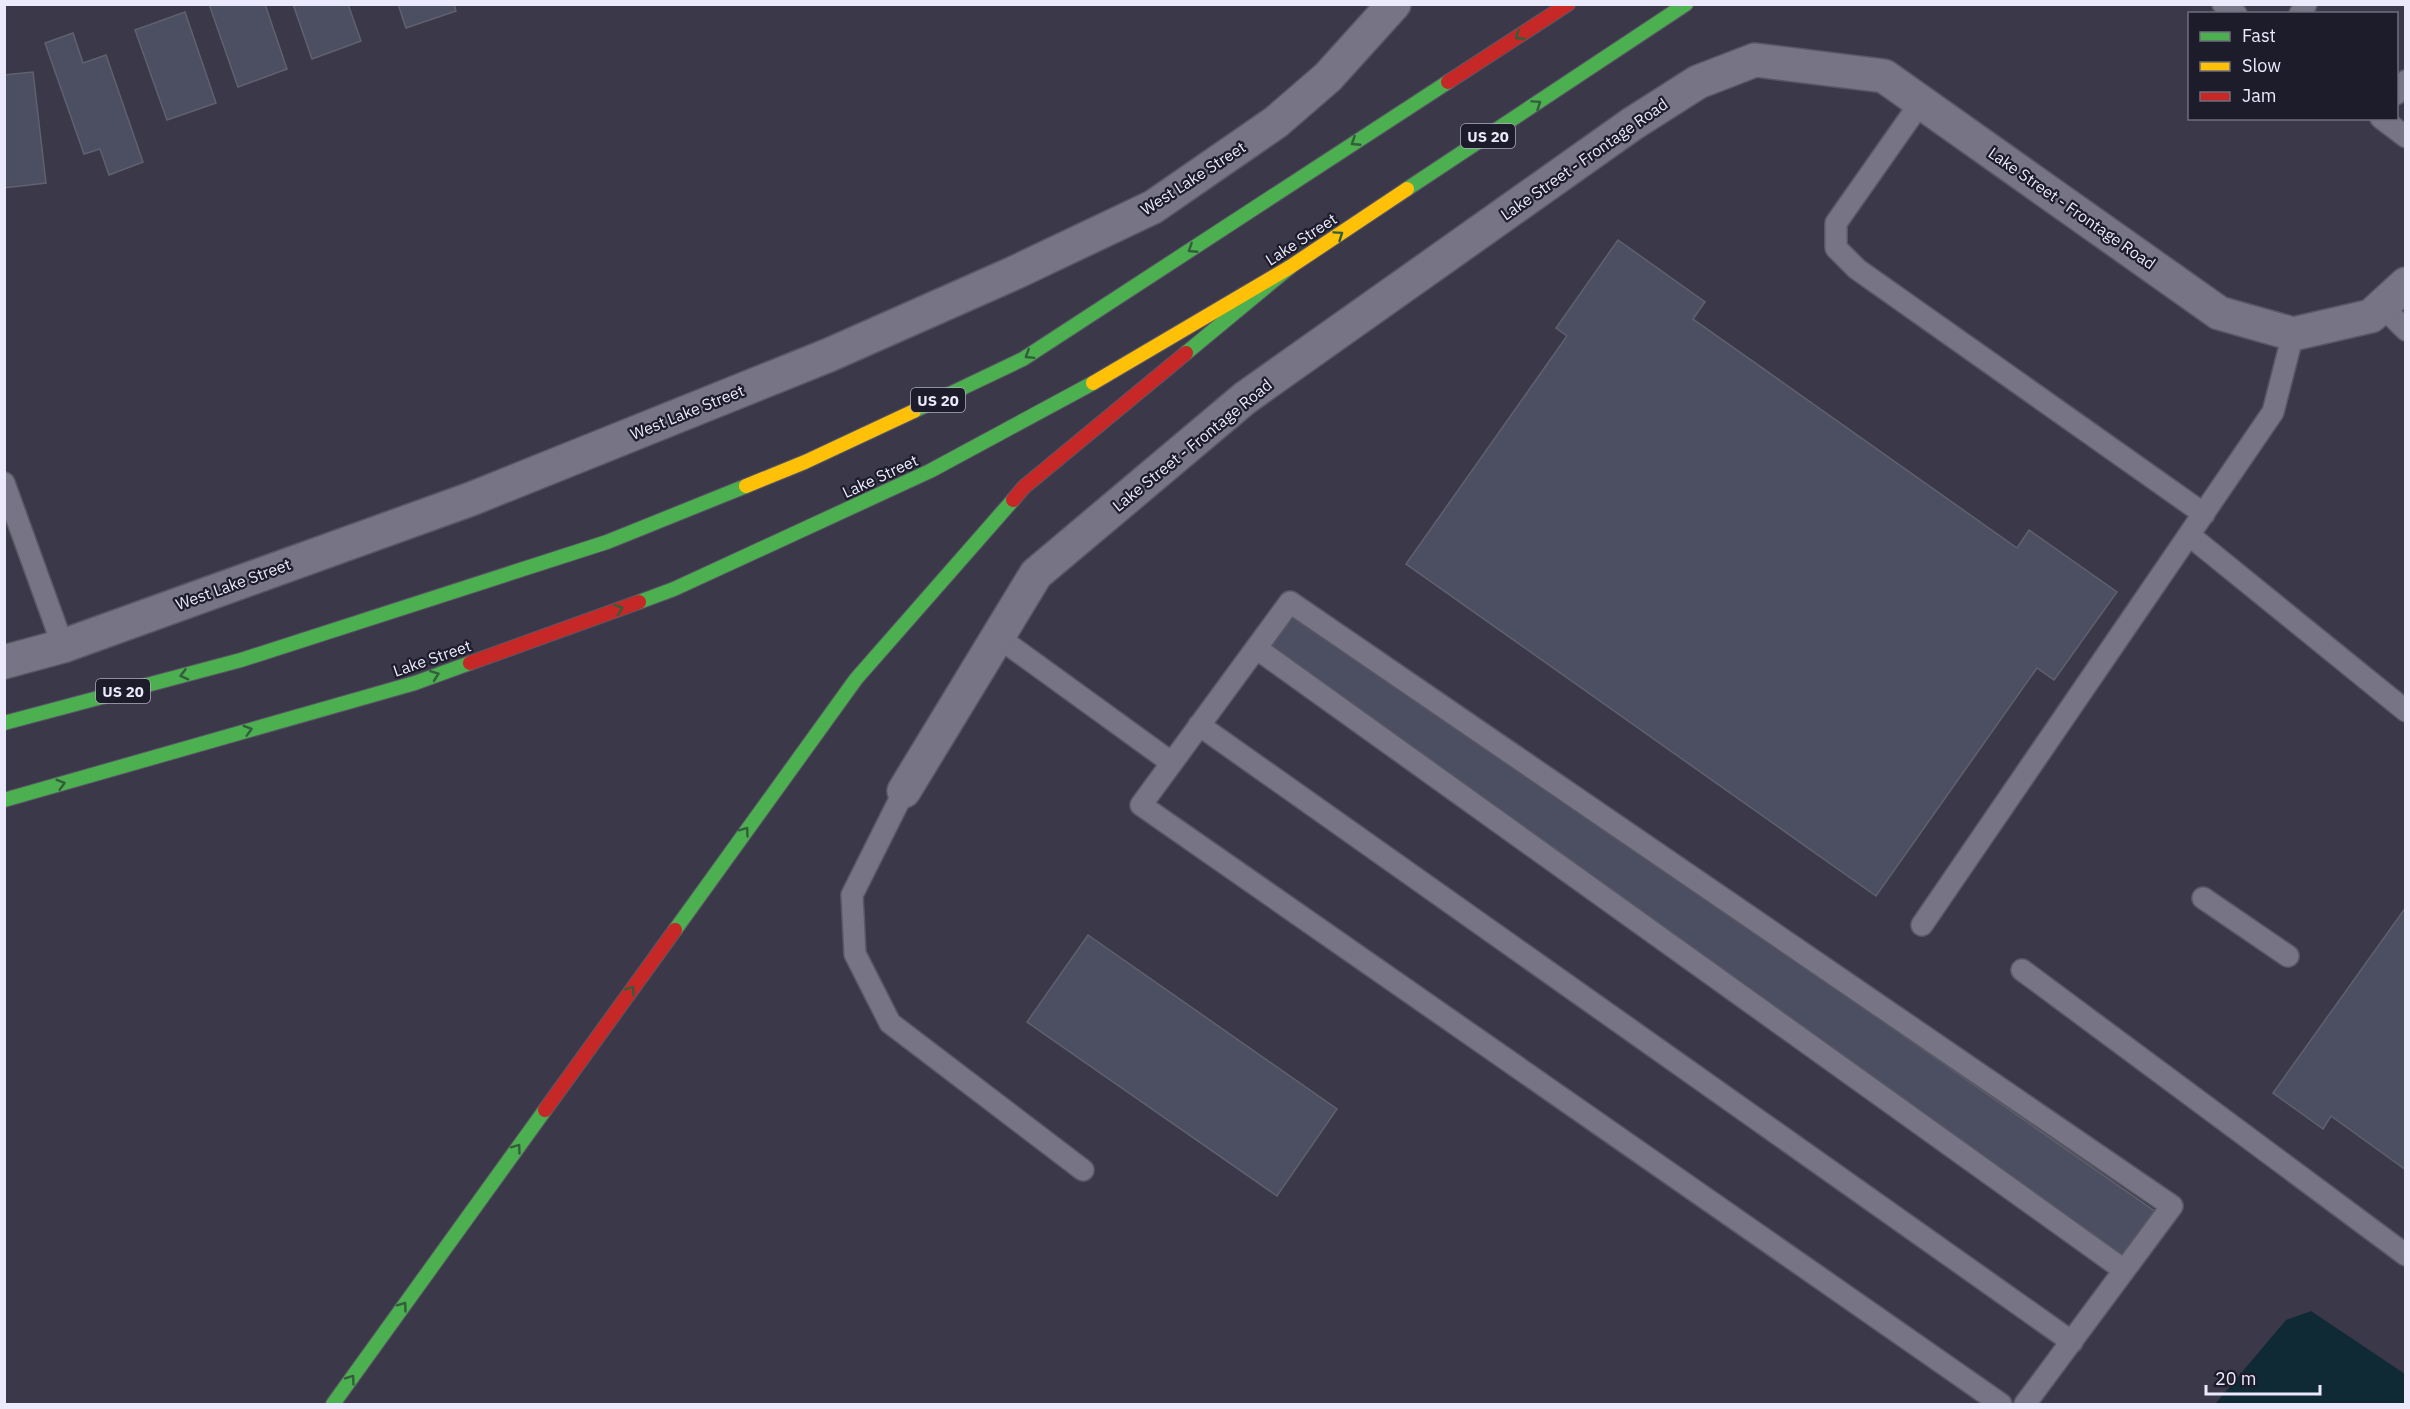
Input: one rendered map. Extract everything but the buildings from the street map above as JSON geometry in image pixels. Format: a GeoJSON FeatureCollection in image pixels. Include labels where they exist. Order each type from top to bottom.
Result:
{"type":"FeatureCollection","features":[{"type":"Feature","properties":{"kind":"main road","name":"US 20"},"geometry":{"type":"LineString","coordinates":[[4,723],[241,660],[607,542],[805,462],[1023,359],[1568,4]]}},
{"type":"Feature","properties":{"kind":"main road","name":"Lake Street"},"geometry":{"type":"LineString","coordinates":[[4,800],[415,683],[674,590],[930,471],[1061,402],[1290,267],[1686,4]]}},
{"type":"Feature","properties":{"kind":"main road","name":"US 20"},"geometry":{"type":"LineString","coordinates":[[333,1404],[856,679],[1024,487],[1290,267]]}},
{"type":"Feature","properties":{"kind":"street","name":"West Lake Street"},"geometry":{"type":"LineString","coordinates":[[4,662],[63,646],[471,499],[830,355],[1014,273],[1154,207],[1276,122],[1328,77],[1394,4]]}},
{"type":"Feature","properties":{"kind":"street","name":"Lake Street - Frontage Road"},"geometry":{"type":"LineString","coordinates":[[904,791],[1036,574],[1245,398],[1623,130],[1698,82],[1755,60],[1884,76],[2219,313],[2293,334],[2371,316],[2406,284]]}},
{"type":"Feature","properties":{"kind":"lane"},"geometry":{"type":"LineString","coordinates":[[1921,102],[1836,223],[1836,248],[1857,269],[2204,514]]}},
{"type":"Feature","properties":{"kind":"lane"},"geometry":{"type":"LineString","coordinates":[[2383,120],[2406,137]]}},
{"type":"Feature","properties":{"kind":"lane"},"geometry":{"type":"LineString","coordinates":[[2382,306],[2406,330]]}},
{"type":"Feature","properties":{"kind":"lane"},"geometry":{"type":"LineString","coordinates":[[1922,925],[2273,412],[2293,334]]}},
{"type":"Feature","properties":{"kind":"lane"},"geometry":{"type":"LineString","coordinates":[[4,483],[63,646]]}},
{"type":"Feature","properties":{"kind":"lane"},"geometry":{"type":"LineString","coordinates":[[2189,535],[2406,711]]}},
{"type":"Feature","properties":{"kind":"lane"},"geometry":{"type":"LineString","coordinates":[[2001,1404],[1141,805],[1290,602],[2172,1206],[2025,1404]]}},
{"type":"Feature","properties":{"kind":"lane"},"geometry":{"type":"LineString","coordinates":[[998,637],[1172,763]]}},
{"type":"Feature","properties":{"kind":"lane"},"geometry":{"type":"LineString","coordinates":[[1256,648],[2124,1270]]}},
{"type":"Feature","properties":{"kind":"lane"},"geometry":{"type":"LineString","coordinates":[[1199,725],[2072,1342]]}},
{"type":"Feature","properties":{"kind":"lane"},"geometry":{"type":"LineString","coordinates":[[904,791],[852,895],[855,954],[890,1023],[1083,1170]]}},
{"type":"Feature","properties":{"kind":"lane"},"geometry":{"type":"LineString","coordinates":[[2203,898],[2288,956]]}},
{"type":"Feature","properties":{"kind":"lane"},"geometry":{"type":"LineString","coordinates":[[2022,970],[2406,1255]]}},
{"type":"Feature","properties":{"kind":"water"},"geometry":{"type":"Polygon","coordinates":[[[2311,1311],[2405,1374],[2405,1404],[2215,1404],[2286,1320],[2311,1311]]]}},
{"type":"Feature","properties":{"kind":"traffic: fast"},"geometry":{"type":"LineString","coordinates":[[1407,189],[1686,4]]}},
{"type":"Feature","properties":{"kind":"traffic: fast"},"geometry":{"type":"LineString","coordinates":[[914,411],[1023,359],[1448,82]]}},
{"type":"Feature","properties":{"kind":"traffic: fast"},"geometry":{"type":"LineString","coordinates":[[1186,353],[1290,267]]}},
{"type":"Feature","properties":{"kind":"traffic: fast"},"geometry":{"type":"LineString","coordinates":[[639,602],[674,589],[930,471],[1093,383]]}},
{"type":"Feature","properties":{"kind":"traffic: fast"},"geometry":{"type":"LineString","coordinates":[[4,723],[241,660],[607,542],[746,486]]}},
{"type":"Feature","properties":{"kind":"traffic: fast"},"geometry":{"type":"LineString","coordinates":[[675,930],[856,679],[1013,500]]}},
{"type":"Feature","properties":{"kind":"traffic: fast"},"geometry":{"type":"LineString","coordinates":[[4,800],[415,683],[470,663]]}},
{"type":"Feature","properties":{"kind":"traffic: fast"},"geometry":{"type":"LineString","coordinates":[[333,1404],[545,1110]]}},
{"type":"Feature","properties":{"kind":"traffic: slow"},"geometry":{"type":"LineString","coordinates":[[1093,383],[1290,267],[1407,189]]}},
{"type":"Feature","properties":{"kind":"traffic: slow"},"geometry":{"type":"LineString","coordinates":[[746,486],[805,462],[914,411]]}},
{"type":"Feature","properties":{"kind":"traffic: jam"},"geometry":{"type":"LineString","coordinates":[[1448,82],[1568,4]]}},
{"type":"Feature","properties":{"kind":"traffic: jam"},"geometry":{"type":"LineString","coordinates":[[1013,500],[1024,487],[1186,353]]}},
{"type":"Feature","properties":{"kind":"traffic: jam"},"geometry":{"type":"LineString","coordinates":[[470,663],[639,602]]}},
{"type":"Feature","properties":{"kind":"traffic: jam"},"geometry":{"type":"LineString","coordinates":[[545,1110],[675,930]]}}]}
